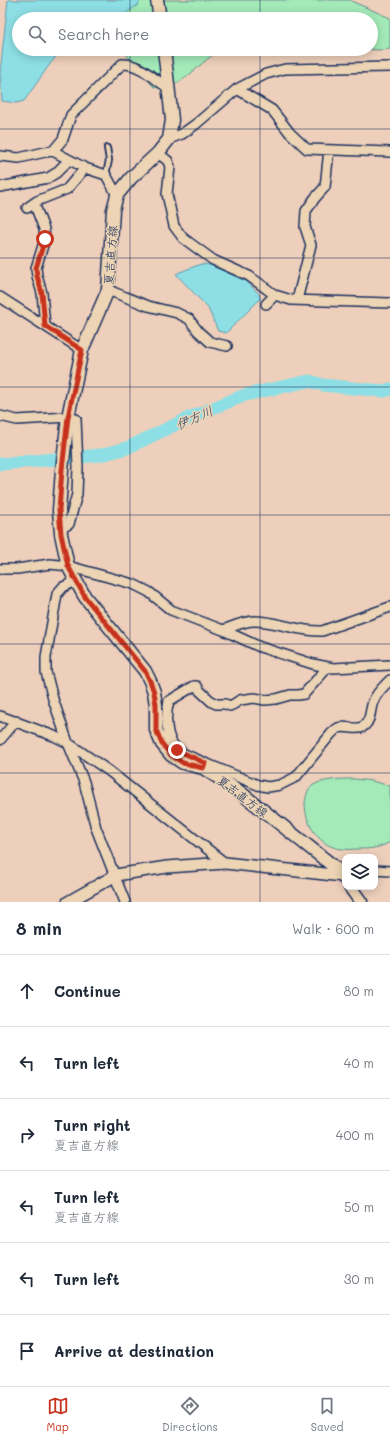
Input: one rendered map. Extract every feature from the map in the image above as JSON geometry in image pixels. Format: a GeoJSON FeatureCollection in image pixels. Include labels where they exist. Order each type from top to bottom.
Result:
{"type":"FeatureCollection","features":[{"type":"Feature","properties":{"kind":"main road"},"geometry":{"type":"LineString","coordinates":[[157,0],[159,12]]}},
{"type":"Feature","properties":{"kind":"main road","name":"夏吉直方線"},"geometry":{"type":"LineString","coordinates":[[165,56],[172,120],[168,139],[158,153],[131,178],[118,195],[113,210],[108,290],[82,350],[68,417],[59,510],[60,530],[68,566],[85,597],[145,671],[150,681],[156,705],[156,730],[162,744],[171,755],[183,763],[204,765],[342,873]]}},
{"type":"Feature","properties":{"kind":"main road"},"geometry":{"type":"LineString","coordinates":[[352,890],[361,902]]}},
{"type":"Feature","properties":{"kind":"street"},"geometry":{"type":"LineString","coordinates":[[54,151],[63,139],[71,115],[122,64],[129,64],[138,67],[169,88]]}},
{"type":"Feature","properties":{"kind":"street"},"geometry":{"type":"LineString","coordinates":[[168,139],[182,134],[237,89],[266,74],[285,69],[390,67]]}},
{"type":"Feature","properties":{"kind":"street"},"geometry":{"type":"LineString","coordinates":[[237,89],[272,110],[290,133],[307,149],[390,152]]}},
{"type":"Feature","properties":{"kind":"street"},"geometry":{"type":"LineString","coordinates":[[297,300],[311,245],[305,227],[306,211],[325,187],[329,150]]}},
{"type":"Feature","properties":{"kind":"street"},"geometry":{"type":"LineString","coordinates":[[0,156],[19,158],[54,151],[85,168],[106,175],[118,195]]}},
{"type":"Feature","properties":{"kind":"street"},"geometry":{"type":"LineString","coordinates":[[158,153],[168,161],[170,168],[167,194],[174,226],[182,238],[213,260],[249,276],[275,295],[291,300],[390,303]]}},
{"type":"Feature","properties":{"kind":"street"},"geometry":{"type":"LineString","coordinates":[[0,187],[48,178],[56,173],[69,160]]}},
{"type":"Feature","properties":{"kind":"street"},"geometry":{"type":"LineString","coordinates":[[45,326],[42,293],[36,268],[45,239],[44,230],[30,205],[67,189],[85,168]]}},
{"type":"Feature","properties":{"kind":"street"},"geometry":{"type":"LineString","coordinates":[[108,290],[148,306],[177,313],[189,319],[198,331],[210,342],[227,346]]}},
{"type":"Feature","properties":{"kind":"street"},"geometry":{"type":"LineString","coordinates":[[266,304],[275,295]]}},
{"type":"Feature","properties":{"kind":"street"},"geometry":{"type":"LineString","coordinates":[[0,298],[82,350]]}},
{"type":"Feature","properties":{"kind":"street"},"geometry":{"type":"LineString","coordinates":[[0,416],[17,420],[68,417],[76,419],[78,467],[77,494],[69,524],[60,530]]}},
{"type":"Feature","properties":{"kind":"street"},"geometry":{"type":"LineString","coordinates":[[0,569],[18,569],[50,564],[68,566],[133,584],[149,592],[171,610],[223,630],[260,647],[313,664],[333,668],[390,665]]}},
{"type":"Feature","properties":{"kind":"street"},"geometry":{"type":"LineString","coordinates":[[76,581],[62,587],[57,594],[46,657],[46,672],[68,743],[84,782],[96,828],[116,875],[125,902]]}},
{"type":"Feature","properties":{"kind":"street"},"geometry":{"type":"LineString","coordinates":[[223,630],[252,621],[270,622],[312,632],[322,632],[390,607]]}},
{"type":"Feature","properties":{"kind":"street"},"geometry":{"type":"LineString","coordinates":[[328,667],[304,694],[290,695],[276,699],[265,700],[254,698],[240,700],[230,706],[212,702],[196,686],[194,686],[169,701],[167,708],[168,733],[172,743],[177,750],[204,765],[258,785],[268,786],[280,784],[296,777],[331,734],[338,728],[346,727],[359,729],[365,726],[368,721],[373,701],[390,680]]}},
{"type":"Feature","properties":{"kind":"street"},"geometry":{"type":"LineString","coordinates":[[0,716],[54,736],[68,743],[108,771],[225,863]]}},
{"type":"Feature","properties":{"kind":"street"},"geometry":{"type":"LineString","coordinates":[[0,740],[16,721]]}},
{"type":"Feature","properties":{"kind":"street"},"geometry":{"type":"LineString","coordinates":[[68,902],[116,875],[167,867],[225,863],[342,873]]}},
{"type":"Feature","properties":{"kind":"street"},"geometry":{"type":"LineString","coordinates":[[378,870],[390,872]]}},
{"type":"Feature","properties":{"kind":"lane"},"geometry":{"type":"LineString","coordinates":[[106,175],[109,160],[107,148]]}},
{"type":"Feature","properties":{"kind":"green space"},"geometry":{"type":"Polygon","coordinates":[[[107,0],[349,0],[376,12],[108,12],[107,0]]]}},
{"type":"Feature","properties":{"kind":"green space"},"geometry":{"type":"Polygon","coordinates":[[[378,13],[390,18],[390,49],[378,50],[378,13]]]}},
{"type":"Feature","properties":{"kind":"green space"},"geometry":{"type":"Polygon","coordinates":[[[128,56],[212,56],[181,81],[172,86],[163,88],[154,87],[128,56]]]}},
{"type":"Feature","properties":{"kind":"green space"},"geometry":{"type":"Polygon","coordinates":[[[354,779],[372,781],[390,786],[390,842],[379,847],[368,849],[342,849],[327,844],[320,839],[311,826],[305,803],[310,787],[326,781],[354,779]]]}},
{"type":"Feature","properties":{"kind":"water"},"geometry":{"type":"Polygon","coordinates":[[[8,0],[140,0],[138,5],[128,12],[12,12],[12,56],[56,56],[24,101],[16,103],[2,101],[0,73],[8,0]]]}},
{"type":"Feature","properties":{"kind":"water"},"geometry":{"type":"Polygon","coordinates":[[[201,264],[210,265],[246,281],[259,294],[260,299],[226,333],[218,331],[208,308],[176,274],[201,264]]]}},
{"type":"Feature","properties":{"kind":"waterway","name":"伊方川"},"geometry":{"type":"LineString","coordinates":[[0,464],[101,455],[127,448],[189,418],[245,395],[309,381],[323,385],[372,390],[384,391],[390,389]]}},
{"type":"Feature","properties":{"kind":"route"},"geometry":{"type":"LineString","coordinates":[[45,239],[36,268],[42,293],[45,326],[82,350],[68,417],[60,487],[59,510],[61,534],[68,566],[85,597],[145,671],[154,692],[156,705],[156,730],[162,744],[171,755],[183,763],[203,768],[205,763],[177,750]]}}]}
